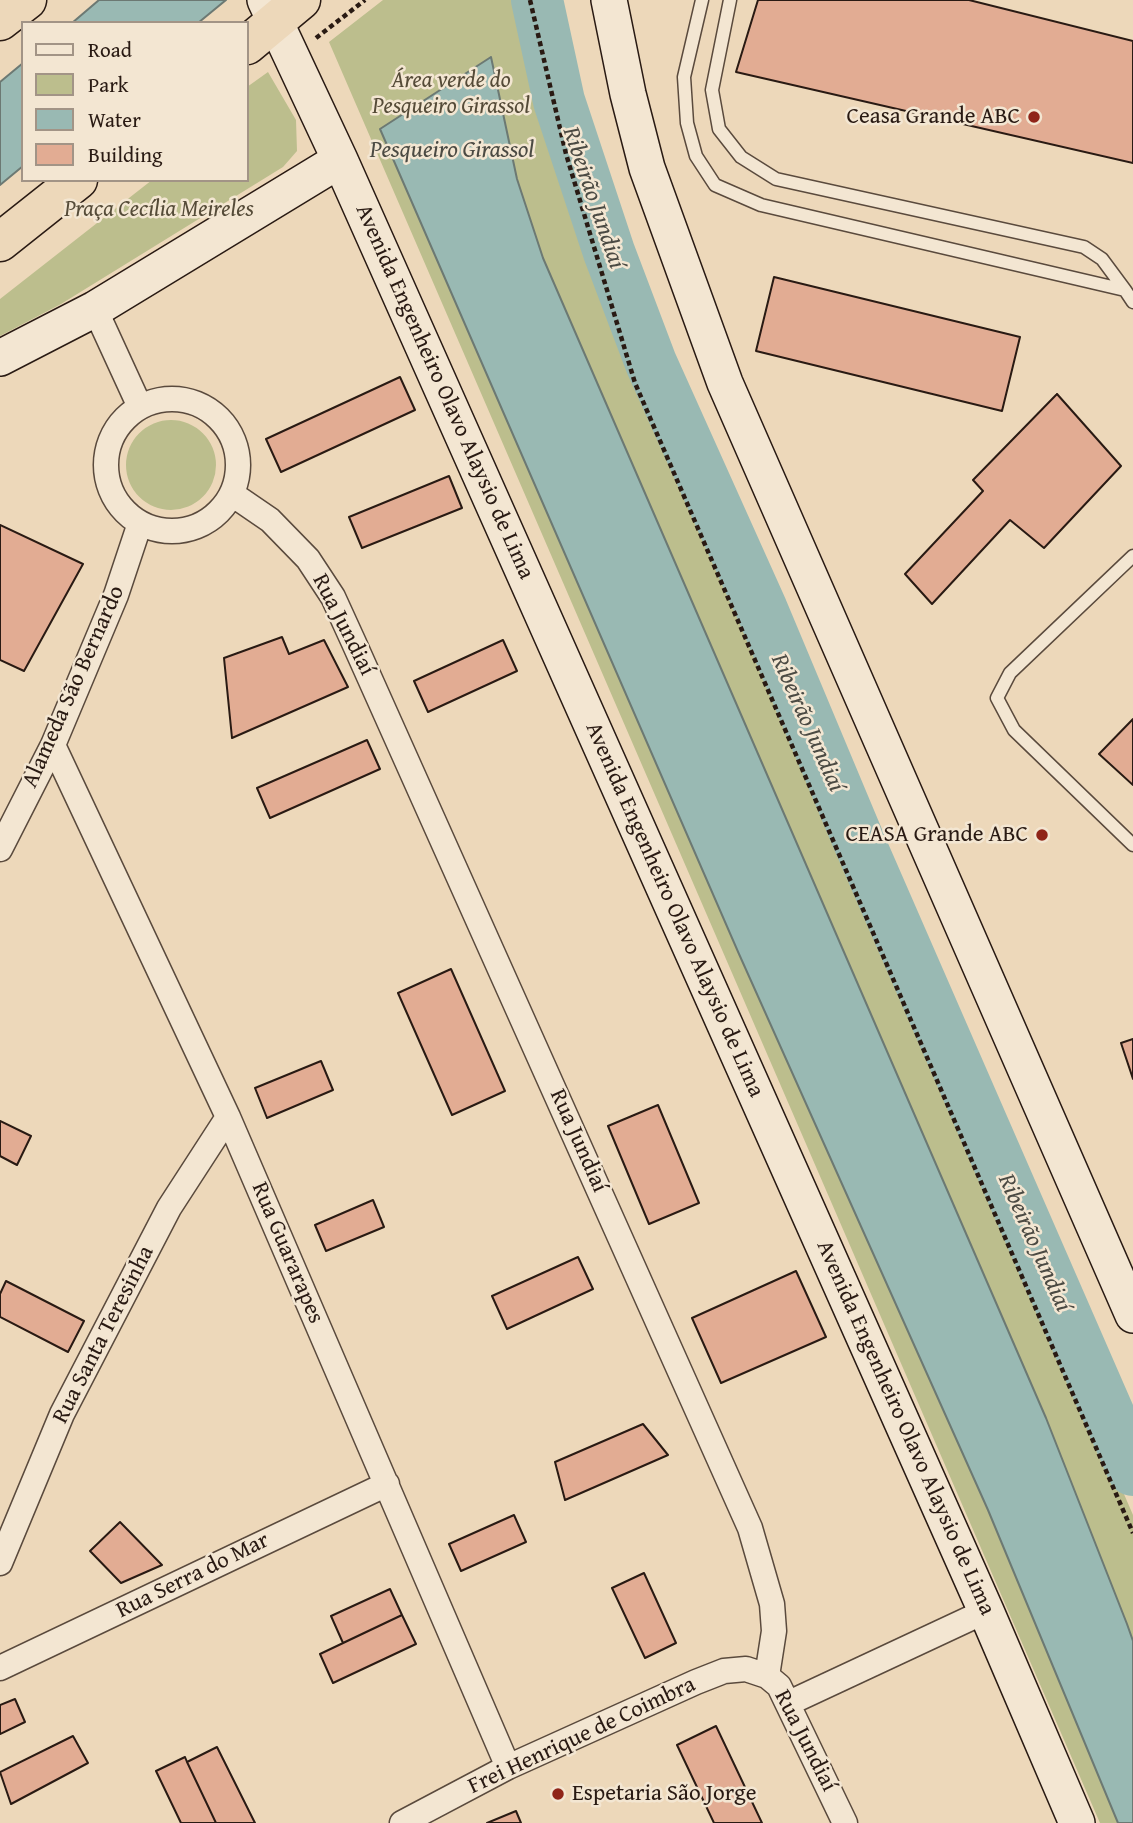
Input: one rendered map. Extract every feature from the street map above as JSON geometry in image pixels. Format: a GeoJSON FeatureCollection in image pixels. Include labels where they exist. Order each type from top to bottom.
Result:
{"type":"FeatureCollection","features":[{"type":"Feature","properties":{"kind":"highway"},"geometry":{"type":"LineString","coordinates":[[0,21],[27,0]]}},
{"type":"Feature","properties":{"kind":"highway"},"geometry":{"type":"LineString","coordinates":[[0,242],[75,182]]}},
{"type":"Feature","properties":{"kind":"main road"},"geometry":{"type":"LineString","coordinates":[[608,0],[647,168],[724,383],[1133,1315]]}},
{"type":"Feature","properties":{"kind":"main road","name":"Avenida Engenheiro Olavo Alaysio de Lima"},"geometry":{"type":"LineString","coordinates":[[272,17],[340,160],[986,1611],[1077,1823]]}},
{"type":"Feature","properties":{"kind":"main road"},"geometry":{"type":"LineString","coordinates":[[0,358],[95,309],[340,160]]}},
{"type":"Feature","properties":{"kind":"street"},"geometry":{"type":"LineString","coordinates":[[95,309],[141,407]]}},
{"type":"Feature","properties":{"kind":"street"},"geometry":{"type":"LineString","coordinates":[[158,400],[194,402],[211,411],[224,424],[233,440],[238,458],[238,476],[232,494],[219,511],[202,524],[182,531],[160,530],[140,523],[124,510],[113,494],[107,474],[107,454],[113,435],[125,419],[141,407],[158,400]]}},
{"type":"Feature","properties":{"kind":"street","name":"Rua Jundiaí"},"geometry":{"type":"LineString","coordinates":[[232,494],[270,520],[308,559],[333,597],[750,1528],[772,1604],[774,1631],[767,1676],[779,1685],[789,1703],[845,1823]]}},
{"type":"Feature","properties":{"kind":"street","name":"Alameda São Bernardo"},"geometry":{"type":"LineString","coordinates":[[0,849],[53,745],[116,595],[140,523]]}},
{"type":"Feature","properties":{"kind":"street","name":"Rua Guararapes"},"geometry":{"type":"LineString","coordinates":[[53,745],[228,1118],[508,1767]]}},
{"type":"Feature","properties":{"kind":"street","name":"Rua Santa Teresinha"},"geometry":{"type":"LineString","coordinates":[[0,1563],[69,1402],[169,1208],[228,1118]]}},
{"type":"Feature","properties":{"kind":"street","name":"Rua Serra do Mar"},"geometry":{"type":"LineString","coordinates":[[0,1668],[387,1484]]}},
{"type":"Feature","properties":{"kind":"street"},"geometry":{"type":"LineString","coordinates":[[789,1703],[986,1611]]}},
{"type":"Feature","properties":{"kind":"street","name":"Frei Henrique de Coimbra"},"geometry":{"type":"LineString","coordinates":[[402,1823],[508,1767],[723,1671],[746,1669],[767,1676]]}},
{"type":"Feature","properties":{"kind":"lane"},"geometry":{"type":"LineString","coordinates":[[702,0],[684,77],[687,123],[696,156],[715,185],[761,205],[1125,290]]}},
{"type":"Feature","properties":{"kind":"lane"},"geometry":{"type":"LineString","coordinates":[[730,0],[712,90],[719,129],[741,157],[776,179],[1084,247],[1102,259],[1133,302]]}},
{"type":"Feature","properties":{"kind":"lane"},"geometry":{"type":"LineString","coordinates":[[1133,556],[1010,674],[998,698],[1014,730],[1133,845]]}},
{"type":"Feature","properties":{"kind":"path"},"geometry":{"type":"LineString","coordinates":[[306,46],[366,0]]}},
{"type":"Feature","properties":{"kind":"path"},"geometry":{"type":"LineString","coordinates":[[530,0],[566,154],[635,383],[1133,1533]]}},
{"type":"Feature","properties":{"kind":"green space","name":"Área verde do Pesqueiro Girassol"},"geometry":{"type":"Polygon","coordinates":[[[383,0],[522,0],[582,236],[1133,1515],[1133,1823],[1100,1823],[329,42],[383,0]]]}},
{"type":"Feature","properties":{"kind":"green space","name":"Praça Cecília Meireles"},"geometry":{"type":"Polygon","coordinates":[[[268,72],[296,120],[297,151],[283,167],[61,304],[0,336],[0,299],[149,182],[248,182],[248,86],[268,72]]]}},
{"type":"Feature","properties":{"kind":"green space"},"geometry":{"type":"Polygon","coordinates":[[[162,420],[180,420],[196,427],[209,440],[216,456],[216,474],[209,490],[196,503],[180,510],[162,510],[146,503],[133,490],[126,474],[126,456],[133,440],[146,427],[162,420]]]}},
{"type":"Feature","properties":{"kind":"water"},"geometry":{"type":"Polygon","coordinates":[[[99,0],[226,0],[200,21],[74,21],[99,0]]]}},
{"type":"Feature","properties":{"kind":"water","name":"Pesqueiro Girassol"},"geometry":{"type":"Polygon","coordinates":[[[491,57],[517,179],[543,258],[1046,1418],[1127,1624],[1133,1641],[1133,1823],[1118,1823],[988,1510],[739,954],[380,129],[491,57]]]}},
{"type":"Feature","properties":{"kind":"water"},"geometry":{"type":"Polygon","coordinates":[[[21,65],[21,168],[0,185],[0,82],[21,65]]]}},
{"type":"Feature","properties":{"kind":"building","name":"Ceasa Grande ABC"},"geometry":{"type":"Polygon","coordinates":[[[758,0],[969,0],[1133,41],[1133,163],[736,72],[758,0]]]}},
{"type":"Feature","properties":{"kind":"building"},"geometry":{"type":"Polygon","coordinates":[[[774,277],[1020,337],[1002,411],[756,351],[774,277]]]}},
{"type":"Feature","properties":{"kind":"building"},"geometry":{"type":"Polygon","coordinates":[[[400,377],[415,410],[281,472],[266,439],[400,377]]]}},
{"type":"Feature","properties":{"kind":"building"},"geometry":{"type":"Polygon","coordinates":[[[1057,394],[1121,466],[1044,548],[1010,520],[932,604],[905,574],[983,491],[973,480],[1057,394]]]}},
{"type":"Feature","properties":{"kind":"building"},"geometry":{"type":"Polygon","coordinates":[[[449,476],[462,508],[362,548],[349,517],[449,476]]]}},
{"type":"Feature","properties":{"kind":"building"},"geometry":{"type":"Polygon","coordinates":[[[0,525],[83,564],[24,671],[0,660],[0,525]]]}},
{"type":"Feature","properties":{"kind":"building"},"geometry":{"type":"Polygon","coordinates":[[[282,637],[289,654],[324,640],[348,687],[232,738],[224,658],[282,637]]]}},
{"type":"Feature","properties":{"kind":"building"},"geometry":{"type":"Polygon","coordinates":[[[503,640],[517,671],[428,712],[414,681],[503,640]]]}},
{"type":"Feature","properties":{"kind":"building"},"geometry":{"type":"Polygon","coordinates":[[[1133,719],[1133,785],[1099,754],[1133,719]]]}},
{"type":"Feature","properties":{"kind":"building"},"geometry":{"type":"Polygon","coordinates":[[[367,740],[380,769],[270,818],[257,788],[367,740]]]}},
{"type":"Feature","properties":{"kind":"building"},"geometry":{"type":"Polygon","coordinates":[[[451,969],[505,1091],[452,1115],[398,993],[451,969]]]}},
{"type":"Feature","properties":{"kind":"building"},"geometry":{"type":"Polygon","coordinates":[[[1133,1039],[1133,1079],[1121,1043],[1133,1039]]]}},
{"type":"Feature","properties":{"kind":"building"},"geometry":{"type":"Polygon","coordinates":[[[321,1061],[333,1090],[267,1118],[255,1088],[321,1061]]]}},
{"type":"Feature","properties":{"kind":"building"},"geometry":{"type":"Polygon","coordinates":[[[658,1105],[699,1203],[649,1224],[608,1126],[658,1105]]]}},
{"type":"Feature","properties":{"kind":"building"},"geometry":{"type":"Polygon","coordinates":[[[0,1121],[31,1136],[17,1165],[0,1156],[0,1121]]]}},
{"type":"Feature","properties":{"kind":"building"},"geometry":{"type":"Polygon","coordinates":[[[373,1200],[384,1227],[326,1251],[315,1225],[373,1200]]]}},
{"type":"Feature","properties":{"kind":"building"},"geometry":{"type":"Polygon","coordinates":[[[578,1257],[593,1289],[507,1329],[492,1296],[578,1257]]]}},
{"type":"Feature","properties":{"kind":"building"},"geometry":{"type":"Polygon","coordinates":[[[796,1271],[826,1337],[721,1383],[692,1318],[796,1271]]]}},
{"type":"Feature","properties":{"kind":"building"},"geometry":{"type":"Polygon","coordinates":[[[6,1281],[84,1321],[68,1352],[0,1317],[0,1294],[6,1281]]]}},
{"type":"Feature","properties":{"kind":"building"},"geometry":{"type":"Polygon","coordinates":[[[643,1424],[668,1455],[565,1500],[555,1462],[643,1424]]]}},
{"type":"Feature","properties":{"kind":"building"},"geometry":{"type":"Polygon","coordinates":[[[514,1515],[526,1542],[461,1571],[449,1544],[514,1515]]]}},
{"type":"Feature","properties":{"kind":"building"},"geometry":{"type":"Polygon","coordinates":[[[120,1522],[162,1565],[121,1583],[90,1551],[120,1522]]]}},
{"type":"Feature","properties":{"kind":"building"},"geometry":{"type":"Polygon","coordinates":[[[644,1573],[676,1643],[645,1658],[612,1588],[644,1573]]]}},
{"type":"Feature","properties":{"kind":"building"},"geometry":{"type":"Polygon","coordinates":[[[390,1589],[402,1615],[343,1643],[331,1616],[390,1589]]]}},
{"type":"Feature","properties":{"kind":"building"},"geometry":{"type":"Polygon","coordinates":[[[402,1615],[416,1644],[333,1683],[320,1654],[402,1615]]]}},
{"type":"Feature","properties":{"kind":"building"},"geometry":{"type":"Polygon","coordinates":[[[15,1699],[25,1722],[0,1734],[0,1705],[15,1699]]]}},
{"type":"Feature","properties":{"kind":"building"},"geometry":{"type":"Polygon","coordinates":[[[716,1726],[762,1823],[714,1823],[677,1745],[716,1726]]]}},
{"type":"Feature","properties":{"kind":"building"},"geometry":{"type":"Polygon","coordinates":[[[73,1736],[88,1763],[11,1804],[0,1772],[73,1736]]]}},
{"type":"Feature","properties":{"kind":"building"},"geometry":{"type":"Polygon","coordinates":[[[217,1747],[255,1823],[216,1823],[187,1762],[217,1747]]]}},
{"type":"Feature","properties":{"kind":"building"},"geometry":{"type":"Polygon","coordinates":[[[185,1757],[216,1823],[181,1823],[156,1771],[185,1757]]]}},
{"type":"Feature","properties":{"kind":"building"},"geometry":{"type":"Polygon","coordinates":[[[516,1811],[521,1823],[487,1823],[516,1811]]]}},
{"type":"Feature","properties":{"kind":"waterway","name":"Ribeirão Jundiaí"},"geometry":{"type":"LineString","coordinates":[[537,0],[559,101],[609,252],[651,363],[762,610],[860,844],[1133,1470]]}},
{"type":"Feature","properties":{"kind":"place","name":"Ceasa Grande ABC"},"geometry":{"type":"Point","coordinates":[1034,117]}},
{"type":"Feature","properties":{"kind":"place","name":"CEASA Grande ABC"},"geometry":{"type":"Point","coordinates":[1042,835]}},
{"type":"Feature","properties":{"kind":"place","name":"Espetaria São Jorge"},"geometry":{"type":"Point","coordinates":[558,1794]}}]}
